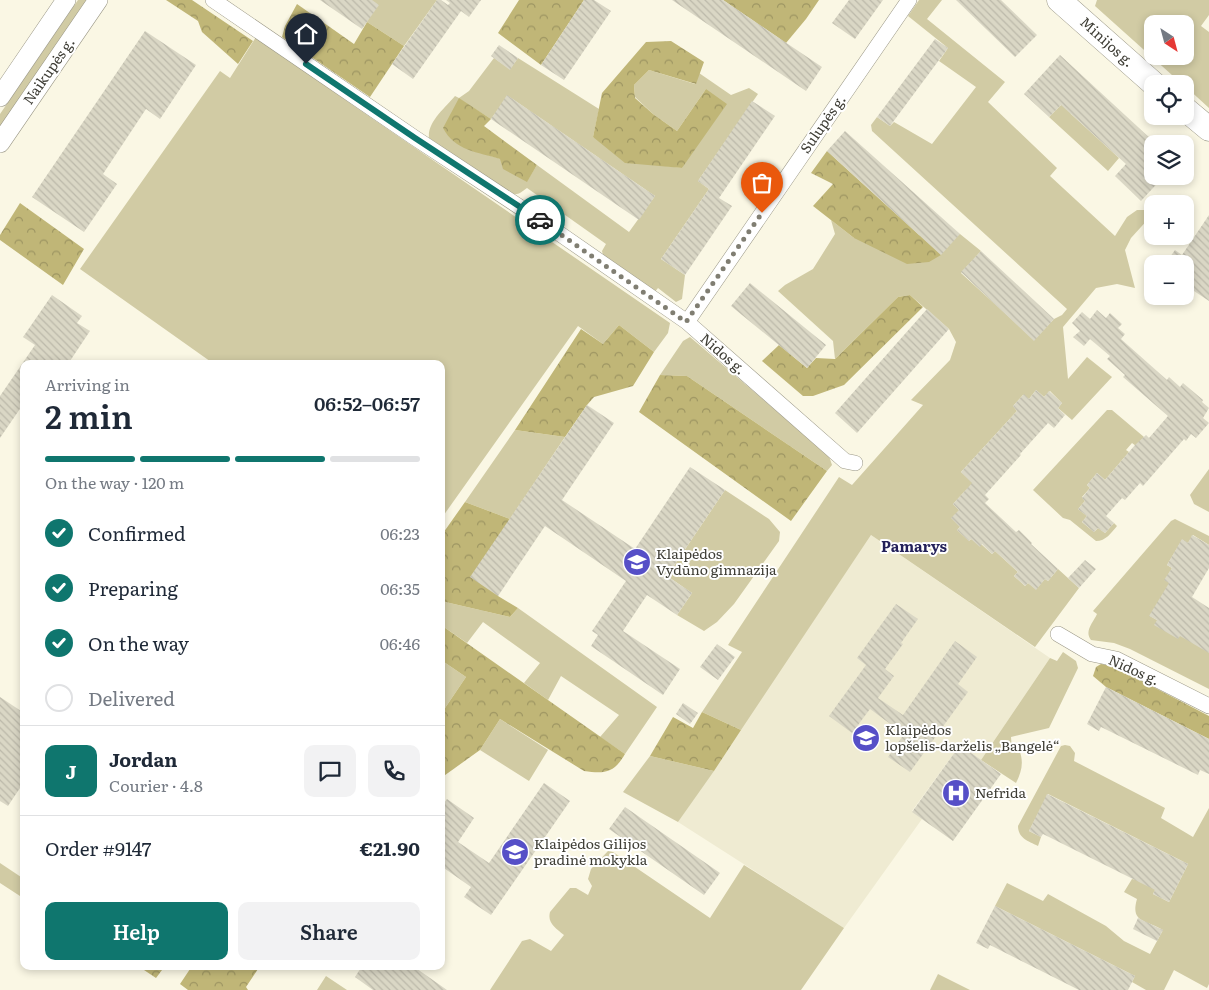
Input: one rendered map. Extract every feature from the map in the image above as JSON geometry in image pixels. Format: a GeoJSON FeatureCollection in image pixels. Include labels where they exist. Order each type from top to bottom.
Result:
{"type":"FeatureCollection","features":[{"type":"Feature","properties":{"kind":"main road","name":"Minijos g."},"geometry":{"type":"LineString","coordinates":[[1059,0],[1144,75]]}},
{"type":"Feature","properties":{"kind":"main road"},"geometry":{"type":"LineString","coordinates":[[1194,116],[1209,129]]}},
{"type":"Feature","properties":{"kind":"street","name":"Naikupės g."},"geometry":{"type":"LineString","coordinates":[[0,97],[66,0]]}},
{"type":"Feature","properties":{"kind":"street","name":"Naikupės g."},"geometry":{"type":"LineString","coordinates":[[0,143],[98,0]]}},
{"type":"Feature","properties":{"kind":"street","name":"Nidos g."},"geometry":{"type":"LineString","coordinates":[[213,0],[415,138],[550,227],[686,322],[845,461],[854,463]]}},
{"type":"Feature","properties":{"kind":"street","name":"Sulupės g."},"geometry":{"type":"LineString","coordinates":[[686,322],[909,0]]}},
{"type":"Feature","properties":{"kind":"street","name":"Nidos g."},"geometry":{"type":"LineString","coordinates":[[1058,634],[1092,654],[1116,659],[1209,706]]}},
{"type":"Feature","properties":{"kind":"shaded area"},"geometry":{"type":"Polygon","coordinates":[[[78,0],[89,0],[0,130],[0,114],[78,0]]]}},
{"type":"Feature","properties":{"kind":"shaded area"},"geometry":{"type":"Polygon","coordinates":[[[372,0],[437,0],[404,46],[367,22],[372,0]]]}},
{"type":"Feature","properties":{"kind":"shaded area"},"geometry":{"type":"Polygon","coordinates":[[[919,0],[942,0],[927,19],[1005,82],[988,102],[1057,168],[1050,176],[1115,236],[1127,217],[1137,210],[1144,210],[1144,224],[1131,238],[1125,250],[1135,288],[1117,284],[1096,288],[1063,327],[1068,379],[1087,357],[1112,377],[1072,420],[1058,408],[1062,403],[1050,391],[1044,397],[1036,390],[1029,399],[1023,395],[1013,406],[1017,411],[961,472],[977,487],[965,491],[953,504],[959,510],[960,527],[957,530],[969,541],[971,539],[981,544],[992,554],[995,551],[1018,572],[1014,576],[1025,586],[1028,583],[1036,589],[1045,579],[1048,581],[1058,569],[1079,588],[1035,647],[871,535],[741,730],[702,712],[742,652],[728,645],[839,477],[852,485],[923,405],[911,400],[950,360],[956,342],[949,329],[910,295],[898,297],[835,359],[833,341],[778,291],[813,269],[835,234],[831,220],[854,238],[960,234],[981,251],[961,273],[1034,340],[1054,319],[1062,315],[1067,309],[872,131],[871,125],[877,117],[890,126],[894,122],[932,144],[976,87],[939,61],[948,48],[908,16],[919,0]]]}},
{"type":"Feature","properties":{"kind":"shaded area"},"geometry":{"type":"Polygon","coordinates":[[[1097,0],[1209,0],[1209,15],[1201,26],[1209,32],[1209,108],[1194,94],[1194,75],[1172,75],[1161,65],[1194,65],[1194,15],[1144,15],[1144,50],[1095,6],[1097,0]]]}},
{"type":"Feature","properties":{"kind":"shaded area"},"geometry":{"type":"Polygon","coordinates":[[[256,37],[670,323],[668,333],[654,352],[619,325],[603,344],[578,326],[445,513],[445,360],[208,360],[80,269],[220,71],[230,78],[256,37]]]}},
{"type":"Feature","properties":{"kind":"shaded area"},"geometry":{"type":"Polygon","coordinates":[[[494,58],[510,69],[518,58],[599,109],[593,137],[658,165],[682,168],[706,89],[677,131],[653,114],[635,97],[634,85],[649,70],[695,84],[699,73],[731,95],[749,88],[758,94],[698,181],[709,189],[661,259],[685,275],[682,299],[676,302],[658,288],[654,293],[603,255],[602,251],[606,244],[527,188],[521,193],[509,193],[429,138],[431,126],[442,110],[455,96],[459,98],[469,91],[494,58]],[[508,96],[491,119],[459,99],[478,152],[501,159],[527,181],[537,165],[629,232],[655,196],[508,96]]]}},
{"type":"Feature","properties":{"kind":"shaded area"},"geometry":{"type":"Polygon","coordinates":[[[1066,100],[1071,114],[1119,158],[1108,171],[1049,117],[1066,100]]]}},
{"type":"Feature","properties":{"kind":"shaded area"},"geometry":{"type":"Polygon","coordinates":[[[690,337],[829,456],[832,465],[827,471],[687,376],[660,375],[683,341],[690,337]]]}},
{"type":"Feature","properties":{"kind":"shaded area"},"geometry":{"type":"Polygon","coordinates":[[[1107,410],[1112,410],[1144,437],[1136,446],[1132,443],[1126,450],[1129,452],[1105,480],[1097,473],[1087,485],[1090,488],[1082,497],[1085,501],[1078,509],[1087,516],[1082,522],[1094,532],[1098,528],[1105,533],[1114,523],[1117,526],[1105,538],[1096,541],[1070,520],[1063,518],[1033,490],[1107,410]]]}},
{"type":"Feature","properties":{"kind":"shaded area"},"geometry":{"type":"Polygon","coordinates":[[[515,430],[565,437],[510,519],[465,502],[515,430]]]}},
{"type":"Feature","properties":{"kind":"shaded area"},"geometry":{"type":"Polygon","coordinates":[[[1209,469],[1209,512],[1194,504],[1190,495],[1209,469]]]}},
{"type":"Feature","properties":{"kind":"shaded area"},"geometry":{"type":"Polygon","coordinates":[[[725,490],[769,519],[780,532],[779,541],[734,604],[717,622],[704,631],[677,615],[692,593],[667,576],[725,490]]]}},
{"type":"Feature","properties":{"kind":"shaded area"},"geometry":{"type":"Polygon","coordinates":[[[1175,519],[1209,536],[1209,545],[1193,535],[1188,543],[1182,540],[1167,565],[1172,568],[1165,580],[1175,587],[1150,616],[1184,628],[1209,653],[1209,689],[1130,649],[1114,643],[1091,640],[1088,633],[1097,614],[1093,611],[1171,521],[1175,519]]]}},
{"type":"Feature","properties":{"kind":"shaded area","name":"Klaipėdos lopšelis-darželis „Bangelė“"},"geometry":{"type":"Polygon","coordinates":[[[871,535],[1050,658],[981,760],[960,745],[912,811],[922,819],[844,928],[678,822],[871,535]]]}},
{"type":"Feature","properties":{"kind":"shaded area"},"geometry":{"type":"Polygon","coordinates":[[[445,602],[510,617],[518,608],[657,707],[625,754],[600,737],[619,715],[561,676],[548,700],[524,683],[540,663],[483,622],[467,643],[445,628],[445,602]]]}},
{"type":"Feature","properties":{"kind":"shaded area"},"geometry":{"type":"Polygon","coordinates":[[[1063,652],[1076,661],[1078,668],[1049,728],[1011,737],[1012,750],[1019,749],[1022,762],[1016,783],[981,760],[1050,658],[1057,661],[1063,652]]]}},
{"type":"Feature","properties":{"kind":"shaded area"},"geometry":{"type":"Polygon","coordinates":[[[445,663],[466,677],[445,708],[445,663]]]}},
{"type":"Feature","properties":{"kind":"shaded area"},"geometry":{"type":"Polygon","coordinates":[[[500,719],[548,750],[529,781],[480,750],[500,719]]]}},
{"type":"Feature","properties":{"kind":"shaded area"},"geometry":{"type":"Polygon","coordinates":[[[1061,746],[1070,746],[1075,753],[1074,761],[1165,808],[1161,818],[1193,837],[1209,808],[1209,984],[1207,988],[1174,970],[1164,990],[1146,990],[1132,982],[1135,976],[995,906],[1007,883],[1043,901],[1048,894],[1106,926],[1124,941],[1150,954],[1163,930],[1141,920],[1136,913],[1137,899],[1124,892],[1132,879],[1158,884],[1153,894],[1169,902],[1188,864],[1048,794],[1029,831],[1041,837],[1038,846],[1024,839],[1018,830],[1018,826],[1061,746]]]}},
{"type":"Feature","properties":{"kind":"shaded area"},"geometry":{"type":"Polygon","coordinates":[[[650,756],[714,771],[678,822],[623,792],[650,756]]]}},
{"type":"Feature","properties":{"kind":"shaded area"},"geometry":{"type":"Polygon","coordinates":[[[608,851],[613,852],[710,918],[744,865],[844,928],[801,990],[490,990],[522,941],[530,939],[551,951],[564,935],[551,922],[550,912],[570,888],[576,888],[588,895],[592,886],[588,879],[591,869],[608,851]]]}},
{"type":"Feature","properties":{"kind":"shaded area"},"geometry":{"type":"Polygon","coordinates":[[[0,863],[20,876],[20,896],[0,883],[0,863]]]}},
{"type":"Feature","properties":{"kind":"shaded area"},"geometry":{"type":"Polygon","coordinates":[[[938,974],[970,990],[930,990],[938,974]]]}},
{"type":"Feature","properties":{"kind":"shaded area"},"geometry":{"type":"Polygon","coordinates":[[[326,976],[347,990],[317,990],[326,976]]]}},
{"type":"Feature","properties":{"kind":"green space"},"geometry":{"type":"Polygon","coordinates":[[[166,0],[192,0],[253,41],[238,64],[202,32],[198,21],[166,0]]]}},
{"type":"Feature","properties":{"kind":"green space"},"geometry":{"type":"Polygon","coordinates":[[[519,0],[584,0],[541,65],[498,33],[519,0]]]}},
{"type":"Feature","properties":{"kind":"green space"},"geometry":{"type":"Polygon","coordinates":[[[723,0],[819,0],[786,43],[723,0]]]}},
{"type":"Feature","properties":{"kind":"green space"},"geometry":{"type":"Polygon","coordinates":[[[297,4],[354,44],[367,22],[404,46],[370,97],[282,37],[285,26],[297,4]]]}},
{"type":"Feature","properties":{"kind":"green space"},"geometry":{"type":"Polygon","coordinates":[[[671,41],[704,62],[696,84],[649,70],[634,85],[635,98],[677,131],[706,89],[727,104],[682,168],[625,163],[593,137],[602,93],[646,42],[671,41]]]}},
{"type":"Feature","properties":{"kind":"green space"},"geometry":{"type":"Polygon","coordinates":[[[459,98],[491,119],[484,126],[537,165],[527,182],[503,169],[500,159],[461,146],[448,136],[443,128],[459,98]]]}},
{"type":"Feature","properties":{"kind":"green space"},"geometry":{"type":"Polygon","coordinates":[[[827,151],[941,255],[929,262],[907,264],[854,238],[813,206],[833,184],[811,173],[827,151]]]}},
{"type":"Feature","properties":{"kind":"green space"},"geometry":{"type":"Polygon","coordinates":[[[20,203],[84,249],[63,285],[0,240],[0,235],[20,203]]]}},
{"type":"Feature","properties":{"kind":"green space"},"geometry":{"type":"Polygon","coordinates":[[[910,295],[923,307],[844,385],[813,396],[803,396],[762,361],[779,345],[807,368],[816,358],[835,359],[898,297],[910,295]]]}},
{"type":"Feature","properties":{"kind":"green space"},"geometry":{"type":"Polygon","coordinates":[[[619,325],[654,352],[633,386],[594,397],[565,437],[515,430],[581,329],[603,344],[619,325]]]}},
{"type":"Feature","properties":{"kind":"green space"},"geometry":{"type":"Polygon","coordinates":[[[660,375],[687,376],[827,471],[791,521],[639,412],[660,375]]]}},
{"type":"Feature","properties":{"kind":"green space"},"geometry":{"type":"Polygon","coordinates":[[[465,502],[510,519],[498,596],[518,608],[510,617],[445,602],[445,530],[465,502]]]}},
{"type":"Feature","properties":{"kind":"green space"},"geometry":{"type":"Polygon","coordinates":[[[445,628],[625,754],[613,769],[603,772],[584,771],[500,719],[480,750],[445,775],[445,708],[466,677],[445,663],[445,628]]]}},
{"type":"Feature","properties":{"kind":"green space"},"geometry":{"type":"Polygon","coordinates":[[[1101,664],[1113,666],[1209,716],[1209,739],[1106,687],[1093,676],[1096,667],[1101,664]]]}},
{"type":"Feature","properties":{"kind":"green space"},"geometry":{"type":"Polygon","coordinates":[[[702,712],[741,730],[714,771],[650,756],[673,717],[693,728],[702,712]]]}},
{"type":"Feature","properties":{"kind":"green space"},"geometry":{"type":"Polygon","coordinates":[[[144,970],[162,970],[156,978],[144,970]]]}},
{"type":"Feature","properties":{"kind":"green space"},"geometry":{"type":"Polygon","coordinates":[[[189,970],[257,970],[246,987],[248,990],[188,990],[180,984],[189,970]]]}},
{"type":"Feature","properties":{"kind":"building"},"geometry":{"type":"Polygon","coordinates":[[[320,0],[372,0],[379,5],[362,29],[320,0]]]}},
{"type":"Feature","properties":{"kind":"building"},"geometry":{"type":"Polygon","coordinates":[[[437,0],[441,0],[448,5],[450,3],[446,0],[481,0],[469,17],[461,11],[413,79],[392,64],[437,0]]]}},
{"type":"Feature","properties":{"kind":"building"},"geometry":{"type":"Polygon","coordinates":[[[584,0],[594,0],[611,11],[564,80],[541,65],[584,0]]]}},
{"type":"Feature","properties":{"kind":"building"},"geometry":{"type":"Polygon","coordinates":[[[672,0],[723,0],[822,67],[806,91],[672,0]]]}},
{"type":"Feature","properties":{"kind":"building"},"geometry":{"type":"Polygon","coordinates":[[[849,0],[883,0],[855,39],[832,23],[849,0]]]}},
{"type":"Feature","properties":{"kind":"building"},"geometry":{"type":"Polygon","coordinates":[[[956,0],[1001,0],[1037,35],[1015,57],[956,0]]]}},
{"type":"Feature","properties":{"kind":"building"},"geometry":{"type":"Polygon","coordinates":[[[145,31],[196,65],[160,119],[146,109],[103,174],[117,184],[84,232],[32,197],[145,31]]]}},
{"type":"Feature","properties":{"kind":"building"},"geometry":{"type":"Polygon","coordinates":[[[935,39],[948,48],[890,126],[877,117],[935,39]]]}},
{"type":"Feature","properties":{"kind":"building"},"geometry":{"type":"Polygon","coordinates":[[[499,45],[518,58],[510,70],[491,56],[499,45]]]}},
{"type":"Feature","properties":{"kind":"building"},"geometry":{"type":"Polygon","coordinates":[[[1060,55],[1147,135],[1144,135],[1144,185],[1156,185],[1147,195],[1144,195],[1141,201],[1115,176],[1126,164],[1061,105],[1049,117],[1024,94],[1060,55]]]}},
{"type":"Feature","properties":{"kind":"building"},"geometry":{"type":"Polygon","coordinates":[[[507,95],[655,196],[639,220],[491,119],[507,95]]]}},
{"type":"Feature","properties":{"kind":"building"},"geometry":{"type":"Polygon","coordinates":[[[752,101],[775,116],[719,198],[732,206],[685,275],[661,259],[709,189],[698,181],[752,101]]]}},
{"type":"Feature","properties":{"kind":"building"},"geometry":{"type":"Polygon","coordinates":[[[845,131],[960,234],[941,255],[827,151],[845,131]]]}},
{"type":"Feature","properties":{"kind":"building"},"geometry":{"type":"Polygon","coordinates":[[[1209,215],[1209,301],[1194,291],[1194,255],[1182,255],[1189,245],[1194,245],[1194,237],[1209,215]]]}},
{"type":"Feature","properties":{"kind":"building"},"geometry":{"type":"Polygon","coordinates":[[[1175,250],[1182,255],[1171,255],[1175,250]]]}},
{"type":"Feature","properties":{"kind":"building"},"geometry":{"type":"Polygon","coordinates":[[[981,251],[1054,319],[1034,341],[961,272],[981,251]]]}},
{"type":"Feature","properties":{"kind":"building"},"geometry":{"type":"Polygon","coordinates":[[[750,283],[826,345],[807,368],[731,306],[750,283]]]}},
{"type":"Feature","properties":{"kind":"building"},"geometry":{"type":"Polygon","coordinates":[[[52,295],[82,316],[77,323],[90,331],[71,360],[25,360],[35,345],[23,337],[52,295]]]}},
{"type":"Feature","properties":{"kind":"building"},"geometry":{"type":"Polygon","coordinates":[[[927,309],[949,329],[857,433],[835,413],[927,309]]]}},
{"type":"Feature","properties":{"kind":"building"},"geometry":{"type":"Polygon","coordinates":[[[1097,310],[1106,318],[1110,313],[1122,324],[1118,328],[1125,334],[1121,339],[1167,380],[1169,377],[1180,387],[1183,383],[1203,400],[1202,402],[1209,408],[1203,418],[1209,423],[1196,438],[1191,434],[1186,441],[1184,439],[1143,486],[1140,483],[1125,500],[1122,498],[1106,516],[1114,523],[1105,533],[1098,528],[1094,532],[1082,522],[1087,516],[1078,509],[1085,501],[1082,498],[1090,488],[1087,485],[1097,473],[1105,480],[1135,445],[1146,435],[1149,438],[1168,416],[1123,377],[1125,375],[1107,359],[1110,356],[1090,339],[1084,346],[1073,337],[1080,331],[1072,323],[1082,312],[1090,319],[1097,310]]]}},
{"type":"Feature","properties":{"kind":"building"},"geometry":{"type":"Polygon","coordinates":[[[20,367],[20,409],[0,438],[0,396],[20,367]]]}},
{"type":"Feature","properties":{"kind":"building"},"geometry":{"type":"Polygon","coordinates":[[[1036,390],[1044,397],[1049,391],[1062,403],[1058,408],[1065,415],[1054,428],[1048,423],[985,495],[989,499],[985,503],[1016,532],[1019,530],[1058,569],[1048,581],[1045,579],[1036,590],[1028,583],[1025,586],[1014,576],[1018,572],[995,551],[992,554],[982,544],[980,547],[971,539],[969,541],[957,530],[960,527],[951,518],[959,510],[953,504],[972,483],[961,472],[1017,411],[1013,406],[1024,394],[1029,399],[1036,390]]]}},
{"type":"Feature","properties":{"kind":"building","name":"Klaipėdos Vydūno gimnazija"},"geometry":{"type":"Polygon","coordinates":[[[587,405],[614,423],[562,500],[635,549],[690,467],[725,490],[667,576],[692,593],[677,615],[647,595],[623,631],[680,669],[663,695],[591,646],[598,635],[592,631],[626,581],[545,526],[498,596],[470,577],[587,405]]]}},
{"type":"Feature","properties":{"kind":"building"},"geometry":{"type":"Polygon","coordinates":[[[1192,535],[1209,545],[1209,568],[1192,597],[1209,608],[1209,653],[1180,636],[1178,639],[1154,625],[1157,620],[1149,616],[1169,583],[1164,580],[1172,568],[1167,565],[1182,539],[1188,543],[1192,535]]]}},
{"type":"Feature","properties":{"kind":"building"},"geometry":{"type":"Polygon","coordinates":[[[1085,560],[1096,569],[1079,588],[1068,578],[1085,560]]]}},
{"type":"Feature","properties":{"kind":"building"},"geometry":{"type":"Polygon","coordinates":[[[896,604],[918,619],[885,669],[894,676],[878,698],[903,715],[955,641],[977,657],[958,684],[968,692],[910,772],[888,757],[904,734],[870,709],[852,733],[829,716],[866,665],[857,658],[896,604]]]}},
{"type":"Feature","properties":{"kind":"building"},"geometry":{"type":"Polygon","coordinates":[[[717,644],[735,657],[718,680],[700,667],[717,644]]]}},
{"type":"Feature","properties":{"kind":"building"},"geometry":{"type":"Polygon","coordinates":[[[1106,687],[1209,739],[1209,774],[1200,770],[1198,775],[1101,727],[1099,731],[1087,724],[1106,687]]]}},
{"type":"Feature","properties":{"kind":"building"},"geometry":{"type":"Polygon","coordinates":[[[0,697],[20,710],[20,788],[8,806],[0,801],[0,697]]]}},
{"type":"Feature","properties":{"kind":"building"},"geometry":{"type":"Polygon","coordinates":[[[683,703],[698,713],[690,724],[676,714],[683,703]]]}},
{"type":"Feature","properties":{"kind":"building","name":"Nefrida"},"geometry":{"type":"Polygon","coordinates":[[[960,745],[1001,774],[953,841],[912,812],[960,745]]]}},
{"type":"Feature","properties":{"kind":"building","name":"Klaipėdos Gilijos pradinė mokykla"},"geometry":{"type":"Polygon","coordinates":[[[544,783],[570,801],[491,915],[464,897],[471,887],[445,869],[445,802],[447,799],[474,818],[458,842],[489,863],[544,783]]]}},
{"type":"Feature","properties":{"kind":"building"},"geometry":{"type":"Polygon","coordinates":[[[1047,794],[1188,864],[1169,902],[1153,894],[1155,890],[1043,834],[1041,837],[1029,831],[1047,794]]]}},
{"type":"Feature","properties":{"kind":"building"},"geometry":{"type":"Polygon","coordinates":[[[625,807],[720,873],[704,895],[609,829],[625,807]]]}},
{"type":"Feature","properties":{"kind":"building"},"geometry":{"type":"Polygon","coordinates":[[[995,906],[1135,976],[1128,990],[1079,990],[990,945],[988,949],[976,943],[995,906]]]}},
{"type":"Feature","properties":{"kind":"building"},"geometry":{"type":"Polygon","coordinates":[[[1138,918],[1163,930],[1157,941],[1133,929],[1138,918]]]}},
{"type":"Feature","properties":{"kind":"building"},"geometry":{"type":"Polygon","coordinates":[[[359,970],[419,970],[447,990],[373,990],[355,977],[359,970]]]}},
{"type":"Feature","properties":{"kind":"way so far"},"geometry":{"type":"LineString","coordinates":[[540,220],[686,322],[762,213]]}},
{"type":"Feature","properties":{"kind":"place","name":"Klaipėdos Vydūno gimnazija"},"geometry":{"type":"Point","coordinates":[637,562]}},
{"type":"Feature","properties":{"kind":"place","name":"Klaipėdos lopšelis-darželis „Bangelė“"},"geometry":{"type":"Point","coordinates":[866,738]}},
{"type":"Feature","properties":{"kind":"place","name":"Nefrida"},"geometry":{"type":"Point","coordinates":[956,793]}},
{"type":"Feature","properties":{"kind":"place","name":"Klaipėdos Gilijos pradinė mokykla"},"geometry":{"type":"Point","coordinates":[515,852]}},
{"type":"Feature","properties":{"kind":"district","name":"Pamarys"},"geometry":{"type":"Point","coordinates":[914,547]}},
{"type":"Feature","properties":{"kind":"route"},"geometry":{"type":"LineString","coordinates":[[306,64],[540,220]]}}]}
